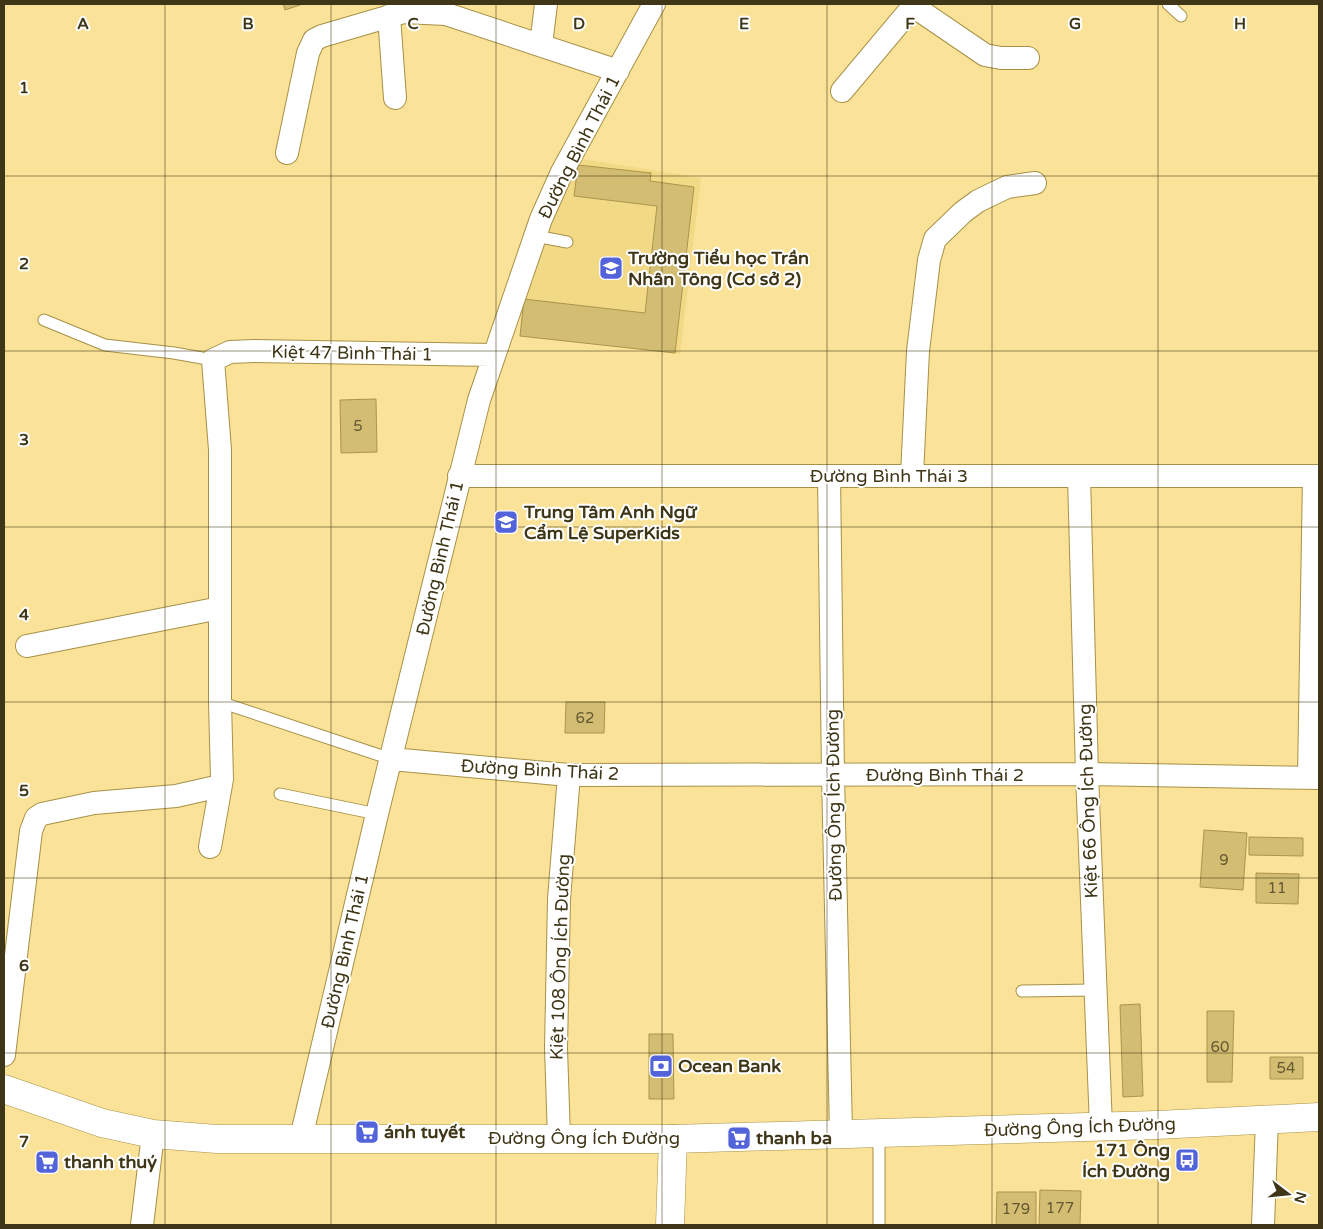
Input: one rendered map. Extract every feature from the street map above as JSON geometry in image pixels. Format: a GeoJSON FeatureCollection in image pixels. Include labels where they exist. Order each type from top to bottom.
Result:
{"type":"FeatureCollection","features":[{"type":"Feature","properties":{"kind":"main road","name":"Đường Ông Ích Đường"},"geometry":{"type":"LineString","coordinates":[[4,1089],[102,1123],[153,1134],[217,1139],[672,1138],[1101,1127],[1319,1117]]}},
{"type":"Feature","properties":{"kind":"main road"},"geometry":{"type":"LineString","coordinates":[[670,1225],[672,1138]]}},
{"type":"Feature","properties":{"kind":"street"},"geometry":{"type":"LineString","coordinates":[[541,45],[546,4]]}},
{"type":"Feature","properties":{"kind":"street","name":"Đường Bình Thái 1"},"geometry":{"type":"LineString","coordinates":[[301,1138],[459,476],[493,355],[535,236],[562,172],[654,4]]}},
{"type":"Feature","properties":{"kind":"street"},"geometry":{"type":"LineString","coordinates":[[842,92],[914,5],[984,56],[1028,58]]}},
{"type":"Feature","properties":{"kind":"street"},"geometry":{"type":"LineString","coordinates":[[395,98],[397,11]]}},
{"type":"Feature","properties":{"kind":"street"},"geometry":{"type":"LineString","coordinates":[[287,152],[308,53],[314,40],[397,11],[446,14],[618,71]]}},
{"type":"Feature","properties":{"kind":"street"},"geometry":{"type":"LineString","coordinates":[[912,475],[918,351],[929,260],[935,239],[963,212],[978,201],[1007,186],[1035,184]]}},
{"type":"Feature","properties":{"kind":"street","name":"Kiệt 47 Bình Thái 1"},"geometry":{"type":"LineString","coordinates":[[213,360],[230,352],[254,351],[493,355]]}},
{"type":"Feature","properties":{"kind":"street"},"geometry":{"type":"LineString","coordinates":[[210,847],[222,778],[220,702],[220,450],[213,360]]}},
{"type":"Feature","properties":{"kind":"street","name":"Đường Bình Thái 3"},"geometry":{"type":"LineString","coordinates":[[459,476],[1317,476]]}},
{"type":"Feature","properties":{"kind":"street","name":"Đường Ông Ích Đường"},"geometry":{"type":"LineString","coordinates":[[829,476],[840,1134]]}},
{"type":"Feature","properties":{"kind":"street","name":"Kiệt 66 Ông Ích Đường"},"geometry":{"type":"LineString","coordinates":[[1079,476],[1087,774],[1101,1127]]}},
{"type":"Feature","properties":{"kind":"street"},"geometry":{"type":"LineString","coordinates":[[1314,778],[1317,476]]}},
{"type":"Feature","properties":{"kind":"street"},"geometry":{"type":"LineString","coordinates":[[27,646],[220,608]]}},
{"type":"Feature","properties":{"kind":"street","name":"Đường Bình Thái 2"},"geometry":{"type":"LineString","coordinates":[[391,759],[569,775],[1087,774],[1314,778]]}},
{"type":"Feature","properties":{"kind":"street","name":"Kiệt 108 Ông Ích Đường"},"geometry":{"type":"LineString","coordinates":[[559,1138],[556,1048],[559,899],[569,775]]}},
{"type":"Feature","properties":{"kind":"street"},"geometry":{"type":"LineString","coordinates":[[4,1055],[33,824],[36,818],[42,814],[94,803],[176,796],[220,786]]}},
{"type":"Feature","properties":{"kind":"street"},"geometry":{"type":"LineString","coordinates":[[1263,1225],[1267,1119]]}},
{"type":"Feature","properties":{"kind":"street"},"geometry":{"type":"LineString","coordinates":[[142,1225],[153,1134]]}},
{"type":"Feature","properties":{"kind":"lane"},"geometry":{"type":"LineString","coordinates":[[1168,4],[1181,16]]}},
{"type":"Feature","properties":{"kind":"lane"},"geometry":{"type":"LineString","coordinates":[[535,236],[567,242]]}},
{"type":"Feature","properties":{"kind":"lane"},"geometry":{"type":"LineString","coordinates":[[44,320],[105,345],[174,353],[213,360]]}},
{"type":"Feature","properties":{"kind":"lane"},"geometry":{"type":"LineString","coordinates":[[220,702],[391,759]]}},
{"type":"Feature","properties":{"kind":"lane"},"geometry":{"type":"LineString","coordinates":[[280,794],[377,814]]}},
{"type":"Feature","properties":{"kind":"lane"},"geometry":{"type":"LineString","coordinates":[[1022,991],[1095,990]]}},
{"type":"Feature","properties":{"kind":"lane"},"geometry":{"type":"LineString","coordinates":[[879,1132],[879,1225]]}},
{"type":"Feature","properties":{"kind":"shaded area","name":"Trường Tiểu học Trần Nhân Tông (Cơ sở 2)"},"geometry":{"type":"Polygon","coordinates":[[[576,158],[701,178],[680,354],[520,336],[521,298],[576,158]]]}},
{"type":"Feature","properties":{"kind":"building"},"geometry":{"type":"Polygon","coordinates":[[[283,4],[303,4],[285,10],[283,4]]]}},
{"type":"Feature","properties":{"kind":"building"},"geometry":{"type":"Polygon","coordinates":[[[578,165],[651,173],[650,181],[694,187],[675,353],[520,336],[524,299],[645,313],[657,206],[574,196],[578,165]]]}},
{"type":"Feature","properties":{"kind":"building"},"geometry":{"type":"Polygon","coordinates":[[[376,399],[377,452],[341,453],[340,400],[376,399]]]}},
{"type":"Feature","properties":{"kind":"building"},"geometry":{"type":"Polygon","coordinates":[[[566,702],[605,702],[604,733],[565,733],[566,702]]]}},
{"type":"Feature","properties":{"kind":"building"},"geometry":{"type":"Polygon","coordinates":[[[1204,830],[1247,833],[1243,890],[1200,887],[1204,830]]]}},
{"type":"Feature","properties":{"kind":"building"},"geometry":{"type":"Polygon","coordinates":[[[1249,837],[1303,838],[1303,856],[1249,855],[1249,837]]]}},
{"type":"Feature","properties":{"kind":"building"},"geometry":{"type":"Polygon","coordinates":[[[1256,873],[1299,874],[1298,904],[1256,903],[1256,873]]]}},
{"type":"Feature","properties":{"kind":"building"},"geometry":{"type":"Polygon","coordinates":[[[1140,1004],[1143,1096],[1123,1097],[1120,1005],[1140,1004]]]}},
{"type":"Feature","properties":{"kind":"building"},"geometry":{"type":"Polygon","coordinates":[[[1207,1011],[1234,1011],[1232,1082],[1207,1082],[1207,1011]]]}},
{"type":"Feature","properties":{"kind":"building","name":"Ocean Bank"},"geometry":{"type":"Polygon","coordinates":[[[649,1034],[673,1034],[674,1099],[649,1099],[649,1034]]]}},
{"type":"Feature","properties":{"kind":"building"},"geometry":{"type":"Polygon","coordinates":[[[1270,1057],[1303,1057],[1303,1079],[1270,1079],[1270,1057]]]}},
{"type":"Feature","properties":{"kind":"building"},"geometry":{"type":"Polygon","coordinates":[[[1040,1190],[1081,1191],[1080,1225],[1039,1225],[1040,1190]]]}},
{"type":"Feature","properties":{"kind":"building"},"geometry":{"type":"Polygon","coordinates":[[[997,1192],[1036,1192],[1036,1225],[996,1225],[997,1192]]]}},
{"type":"Feature","properties":{"kind":"place","name":"Trường Tiểu học Trần Nhân Tông (Cơ sở 2)"},"geometry":{"type":"Point","coordinates":[611,268]}},
{"type":"Feature","properties":{"kind":"place","name":"Trung Tâm Anh Ngữ Cẩm Lệ SuperKids"},"geometry":{"type":"Point","coordinates":[506,522]}},
{"type":"Feature","properties":{"kind":"place","name":"Ocean Bank"},"geometry":{"type":"Point","coordinates":[661,1066]}},
{"type":"Feature","properties":{"kind":"place","name":"ánh tuyết"},"geometry":{"type":"Point","coordinates":[367,1132]}},
{"type":"Feature","properties":{"kind":"place","name":"thanh ba"},"geometry":{"type":"Point","coordinates":[739,1138]}},
{"type":"Feature","properties":{"kind":"place","name":"171 Ông Ích Đường"},"geometry":{"type":"Point","coordinates":[1187,1160]}},
{"type":"Feature","properties":{"kind":"place","name":"thanh thuý"},"geometry":{"type":"Point","coordinates":[47,1162]}}]}
